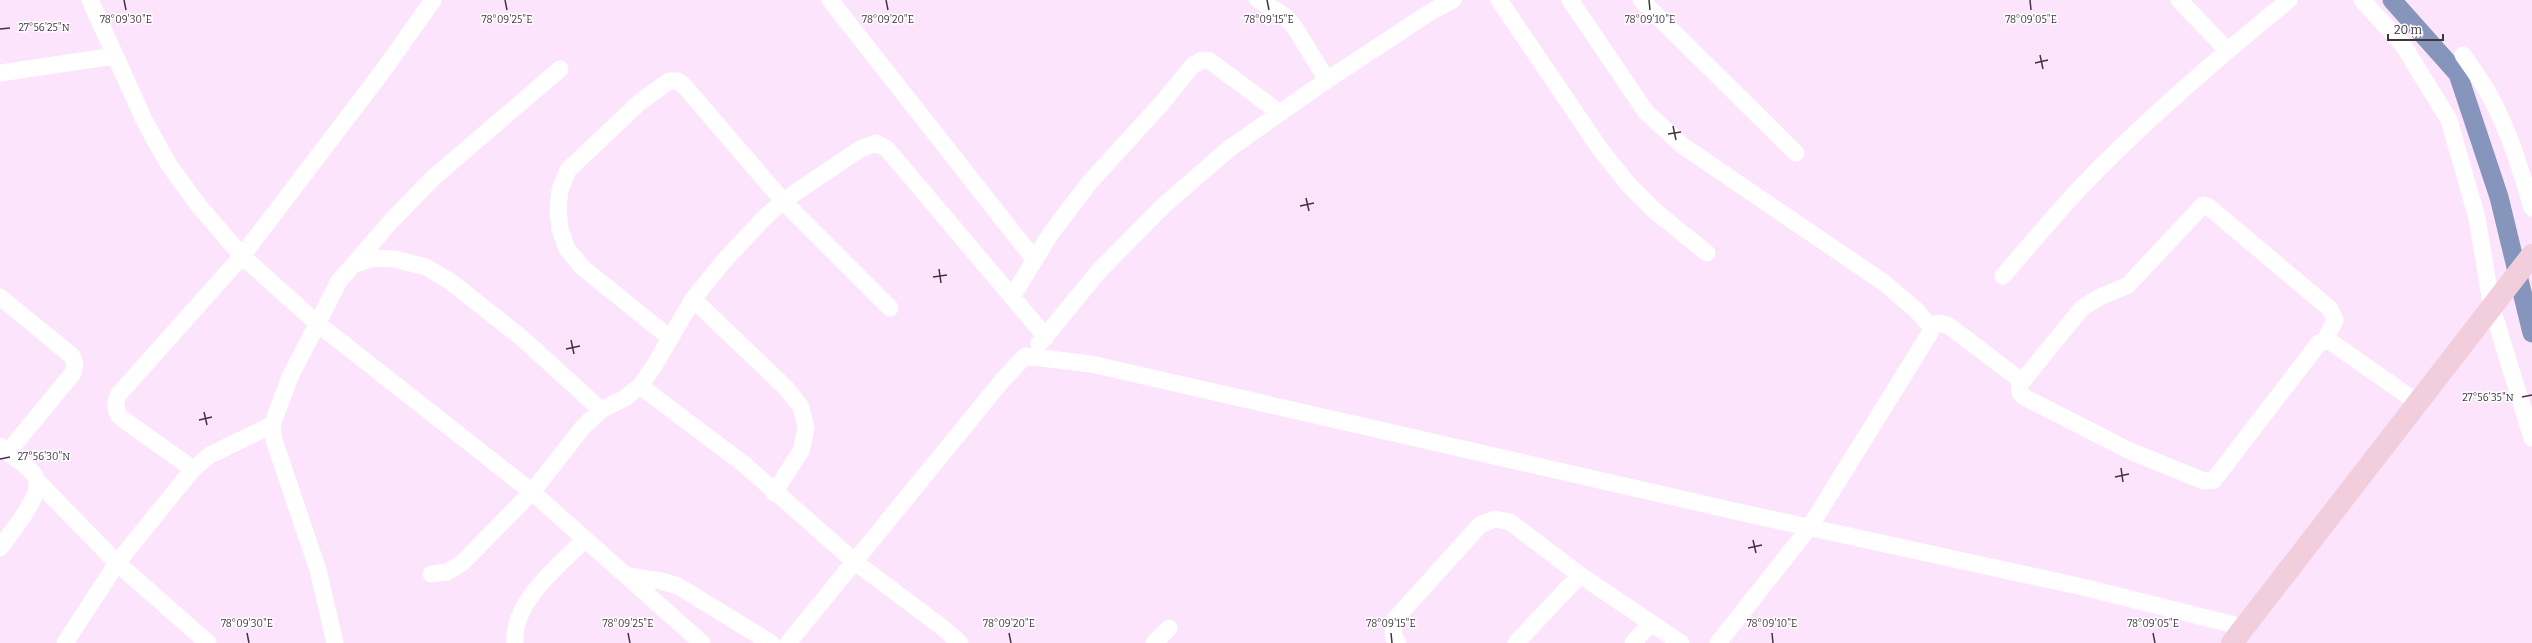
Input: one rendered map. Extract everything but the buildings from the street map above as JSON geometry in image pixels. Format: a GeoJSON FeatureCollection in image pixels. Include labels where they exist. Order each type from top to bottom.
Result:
{"type":"FeatureCollection","features":[{"type":"Feature","properties":{"kind":"main road"},"geometry":{"type":"LineString","coordinates":[[2238,635],[2497,302],[2527,261]]}},
{"type":"Feature","properties":{"kind":"street"},"geometry":{"type":"LineString","coordinates":[[90,0],[145,122],[169,165],[199,206],[242,256],[318,324],[532,492],[702,643]]}},
{"type":"Feature","properties":{"kind":"street"},"geometry":{"type":"LineString","coordinates":[[193,469],[120,417],[116,411],[115,400],[118,394],[242,256],[385,68],[433,0]]}},
{"type":"Feature","properties":{"kind":"street"},"geometry":{"type":"LineString","coordinates":[[830,0],[1034,259]]}},
{"type":"Feature","properties":{"kind":"street"},"geometry":{"type":"LineString","coordinates":[[1258,0],[1285,16],[1295,28],[1327,80]]}},
{"type":"Feature","properties":{"kind":"street"},"geometry":{"type":"LineString","coordinates":[[788,643],[1001,382],[1046,337],[1098,272],[1162,206],[1230,148],[1327,80],[1432,11],[1453,0]]}},
{"type":"Feature","properties":{"kind":"street"},"geometry":{"type":"LineString","coordinates":[[1499,0],[1600,149],[1628,184],[1656,212],[1707,253]]}},
{"type":"Feature","properties":{"kind":"street"},"geometry":{"type":"LineString","coordinates":[[1570,0],[1646,112],[1656,123],[1683,146],[1883,282],[1916,310],[1929,325],[1930,333],[1809,528],[1718,643]]}},
{"type":"Feature","properties":{"kind":"street"},"geometry":{"type":"LineString","coordinates":[[1641,0],[1796,152]]}},
{"type":"Feature","properties":{"kind":"street"},"geometry":{"type":"LineString","coordinates":[[2179,0],[2228,51]]}},
{"type":"Feature","properties":{"kind":"street"},"geometry":{"type":"LineString","coordinates":[[2003,276],[2079,190],[2130,140],[2228,51],[2289,0]]}},
{"type":"Feature","properties":{"kind":"street"},"geometry":{"type":"LineString","coordinates":[[2362,0],[2403,45],[2449,120],[2477,218],[2532,438]]}},
{"type":"Feature","properties":{"kind":"street"},"geometry":{"type":"LineString","coordinates":[[2463,55],[2490,95],[2519,163],[2532,208]]}},
{"type":"Feature","properties":{"kind":"street"},"geometry":{"type":"LineString","coordinates":[[0,73],[114,56]]}},
{"type":"Feature","properties":{"kind":"street"},"geometry":{"type":"LineString","coordinates":[[1012,297],[1034,259],[1090,182],[1162,103],[1193,66],[1202,60],[1210,62],[1280,113]]}},
{"type":"Feature","properties":{"kind":"street"},"geometry":{"type":"LineString","coordinates":[[334,643],[318,570],[274,440],[272,425],[290,377],[339,281],[392,220],[434,178],[560,69]]}},
{"type":"Feature","properties":{"kind":"street"},"geometry":{"type":"LineString","coordinates":[[670,338],[583,268],[567,249],[560,229],[558,209],[560,190],[568,170],[658,87],[669,81],[678,81],[686,88],[783,201],[890,308]]}},
{"type":"Feature","properties":{"kind":"street"},"geometry":{"type":"LineString","coordinates":[[431,574],[447,572],[462,563],[532,492],[583,427],[601,410],[625,398],[640,386],[654,366],[693,299],[746,235],[783,201],[860,149],[876,143],[887,149],[1046,337]]}},
{"type":"Feature","properties":{"kind":"street"},"geometry":{"type":"LineString","coordinates":[[1929,325],[1939,323],[1949,326],[2010,370],[2018,377],[2021,395],[2130,450],[2204,481],[2209,481],[2216,477],[2319,344],[2325,340],[2335,320],[2330,309],[2209,207],[2203,205],[2128,285],[2098,298],[2082,308],[2020,384]]}},
{"type":"Feature","properties":{"kind":"street"},"geometry":{"type":"LineString","coordinates":[[353,265],[373,258],[395,259],[426,267],[451,282],[523,339],[601,410]]}},
{"type":"Feature","properties":{"kind":"street"},"geometry":{"type":"LineString","coordinates":[[0,297],[72,356],[74,364],[73,373],[4,449],[35,474],[39,483],[118,563],[208,643]]}},
{"type":"Feature","properties":{"kind":"street"},"geometry":{"type":"LineString","coordinates":[[693,299],[786,388],[801,407],[806,428],[801,451],[774,493]]}},
{"type":"Feature","properties":{"kind":"street"},"geometry":{"type":"LineString","coordinates":[[2325,340],[2331,342],[2418,403]]}},
{"type":"Feature","properties":{"kind":"street"},"geometry":{"type":"LineString","coordinates":[[1026,356],[1091,364],[1809,528],[2087,588],[2238,635]]}},
{"type":"Feature","properties":{"kind":"street"},"geometry":{"type":"LineString","coordinates":[[640,386],[745,465],[774,493],[855,562],[943,628],[960,643]]}},
{"type":"Feature","properties":{"kind":"street"},"geometry":{"type":"LineString","coordinates":[[65,643],[118,563],[193,469],[210,455],[272,425]]}},
{"type":"Feature","properties":{"kind":"street"},"geometry":{"type":"LineString","coordinates":[[0,548],[36,494],[39,483]]}},
{"type":"Feature","properties":{"kind":"street"},"geometry":{"type":"LineString","coordinates":[[1398,643],[1393,636],[1394,619],[1480,525],[1495,519],[1510,522],[1580,575],[1650,624],[1681,643]]}},
{"type":"Feature","properties":{"kind":"street"},"geometry":{"type":"LineString","coordinates":[[515,643],[519,617],[530,596],[585,539]]}},
{"type":"Feature","properties":{"kind":"street"},"geometry":{"type":"LineString","coordinates":[[1516,643],[1580,575]]}},
{"type":"Feature","properties":{"kind":"street"},"geometry":{"type":"LineString","coordinates":[[628,576],[661,581],[678,586],[771,643]]}},
{"type":"Feature","properties":{"kind":"street"},"geometry":{"type":"LineString","coordinates":[[1633,643],[1650,624]]}},
{"type":"Feature","properties":{"kind":"street"},"geometry":{"type":"LineString","coordinates":[[1154,643],[1169,628]]}},
{"type":"Feature","properties":{"kind":"waterway"},"geometry":{"type":"LineString","coordinates":[[2392,0],[2458,74],[2499,197],[2532,333]]}}]}
